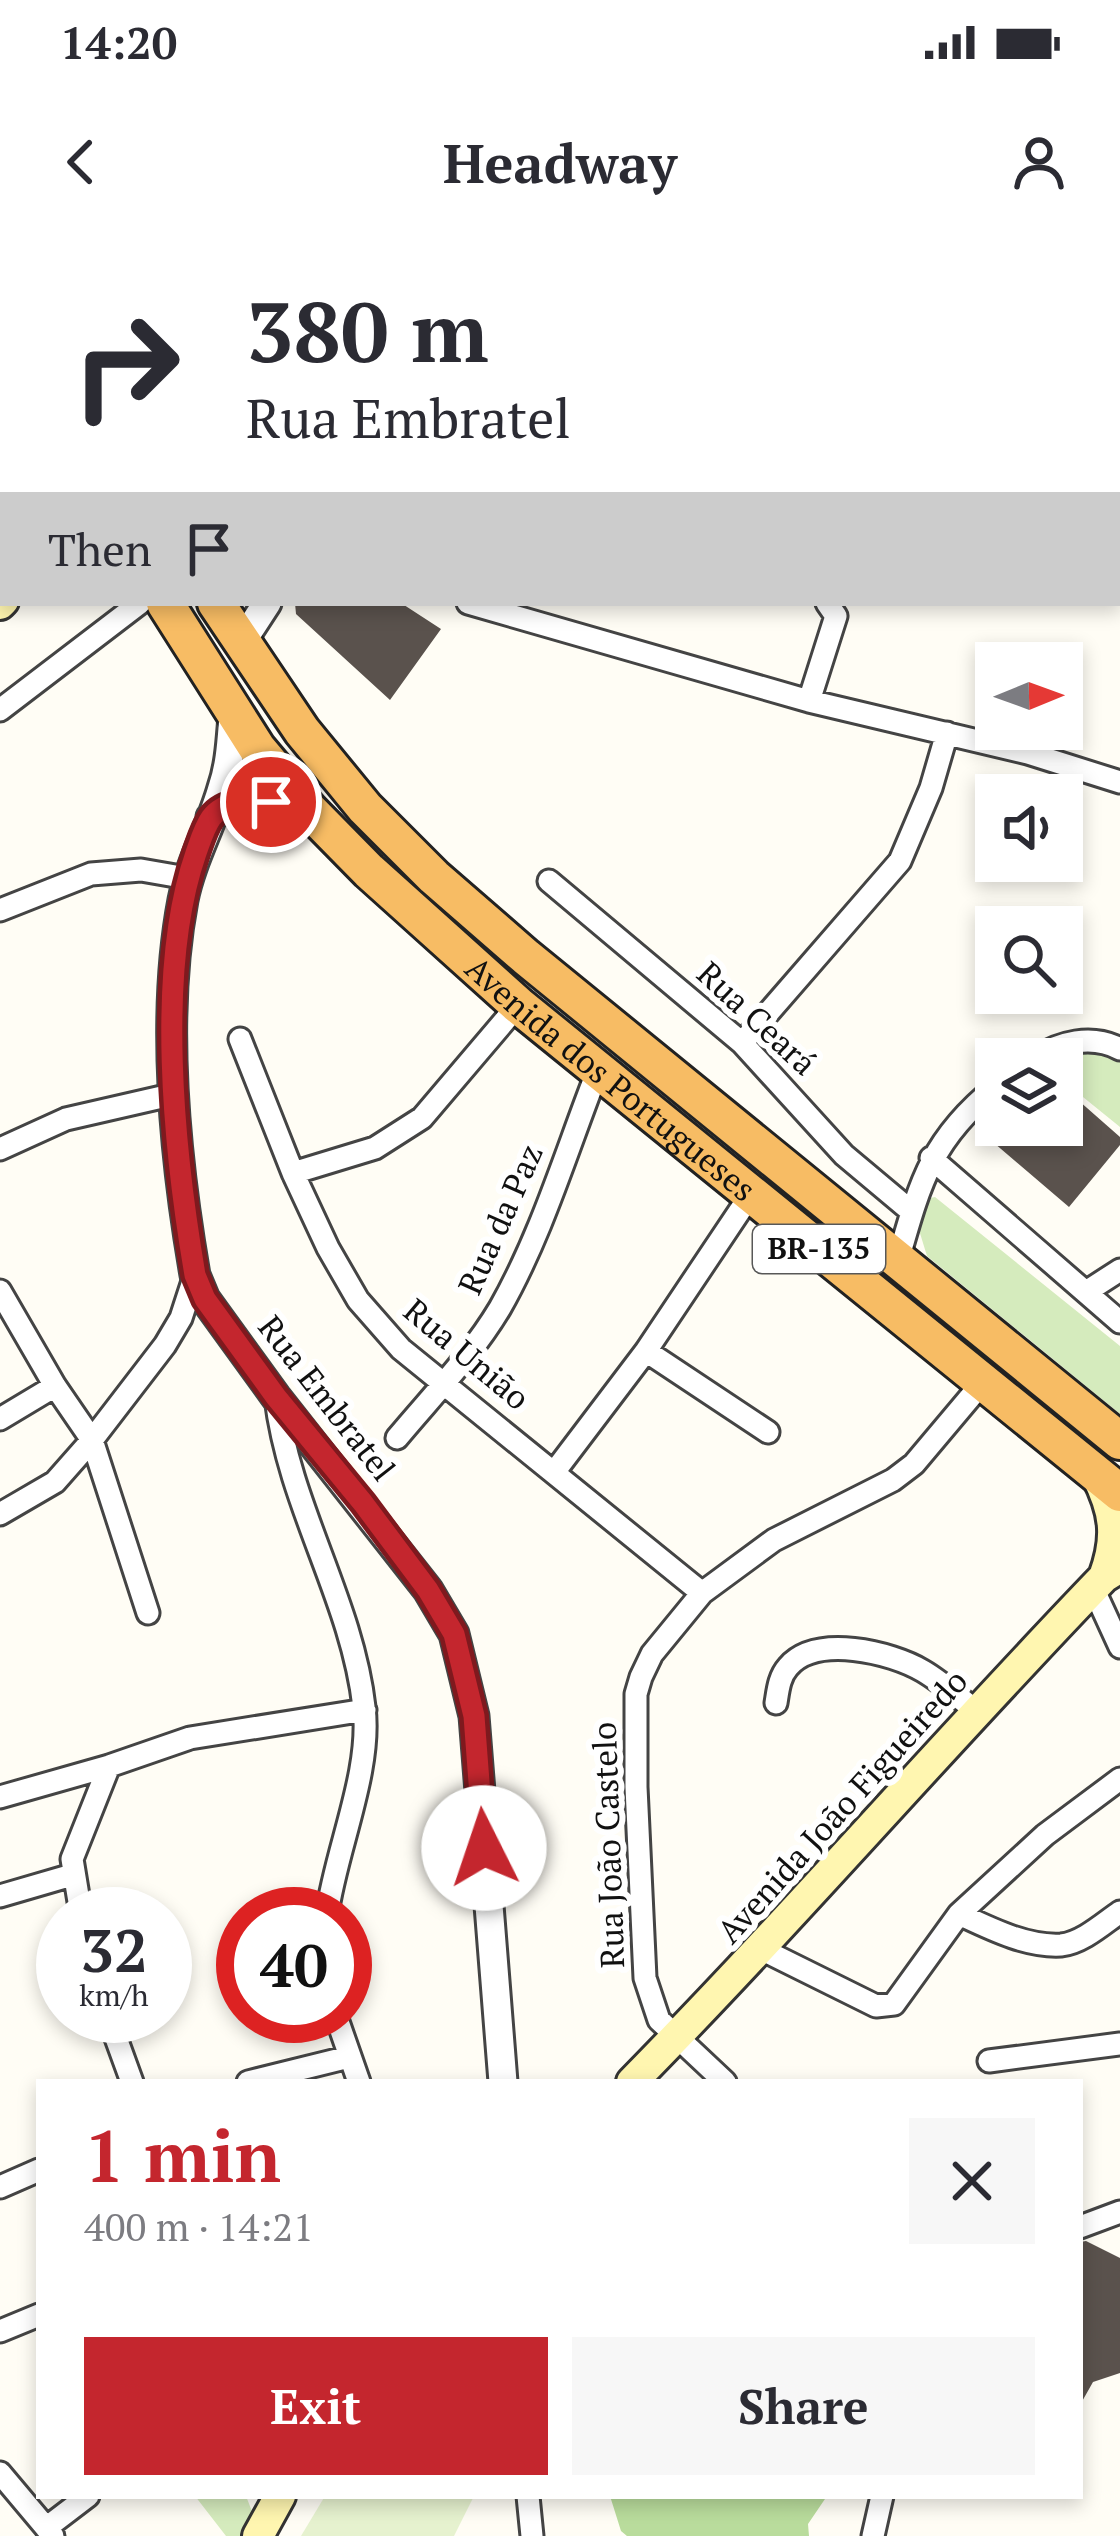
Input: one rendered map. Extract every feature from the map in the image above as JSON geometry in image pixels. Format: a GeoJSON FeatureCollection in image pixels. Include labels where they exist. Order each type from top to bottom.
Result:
{"type":"FeatureCollection","features":[{"type":"Feature","properties":{"kind":"highway","name":"Avenida dos Portugueses"},"geometry":{"type":"LineString","coordinates":[[167,606],[232,716],[309,810],[369,871],[518,1006],[1108,1483]]}},
{"type":"Feature","properties":{"kind":"highway","name":"Avenida dos Portugueses"},"geometry":{"type":"LineString","coordinates":[[218,606],[325,760],[434,878],[1120,1441]]}},
{"type":"Feature","properties":{"kind":"highway"},"geometry":{"type":"LineString","coordinates":[[660,1120],[668,1099],[685,1100],[780,1180],[827,1202]]}},
{"type":"Feature","properties":{"kind":"main road"},"geometry":{"type":"LineString","coordinates":[[1106,1578],[1115,1541],[1108,1483]]}},
{"type":"Feature","properties":{"kind":"main road","name":"Avenida João Figueiredo"},"geometry":{"type":"LineString","coordinates":[[635,2079],[1106,1578]]}},
{"type":"Feature","properties":{"kind":"street"},"geometry":{"type":"LineString","coordinates":[[0,710],[136,606]]}},
{"type":"Feature","properties":{"kind":"street"},"geometry":{"type":"LineString","coordinates":[[241,643],[265,606]]}},
{"type":"Feature","properties":{"kind":"street"},"geometry":{"type":"LineString","coordinates":[[478,606],[809,701],[947,733],[1120,782]]}},
{"type":"Feature","properties":{"kind":"street"},"geometry":{"type":"LineString","coordinates":[[809,701],[836,616],[828,606]]}},
{"type":"Feature","properties":{"kind":"street","name":"Rua Embratel"},"geometry":{"type":"LineString","coordinates":[[232,716],[226,774],[188,878],[175,957],[175,1094],[195,1275],[205,1299],[428,1590],[454,1634],[474,1716],[503,2079]]}},
{"type":"Feature","properties":{"kind":"street"},"geometry":{"type":"LineString","coordinates":[[742,1043],[900,862],[931,788],[947,733]]}},
{"type":"Feature","properties":{"kind":"street"},"geometry":{"type":"LineString","coordinates":[[211,817],[222,808],[244,802],[309,810]]}},
{"type":"Feature","properties":{"kind":"street"},"geometry":{"type":"LineString","coordinates":[[0,910],[91,874],[141,870],[188,878]]}},
{"type":"Feature","properties":{"kind":"street","name":"Rua Ceará"},"geometry":{"type":"LineString","coordinates":[[549,881],[742,1043],[844,1155],[912,1212]]}},
{"type":"Feature","properties":{"kind":"street"},"geometry":{"type":"LineString","coordinates":[[293,1173],[375,1148],[422,1118],[518,1006]]}},
{"type":"Feature","properties":{"kind":"street","name":"Rua União"},"geometry":{"type":"LineString","coordinates":[[240,1039],[293,1173],[358,1300],[401,1348],[701,1593]]}},
{"type":"Feature","properties":{"kind":"street"},"geometry":{"type":"LineString","coordinates":[[1083,1041],[1107,1042],[1120,1049]]}},
{"type":"Feature","properties":{"kind":"street","name":"Rua da Paz"},"geometry":{"type":"LineString","coordinates":[[397,1438],[501,1306],[532,1242],[598,1070]]}},
{"type":"Feature","properties":{"kind":"street"},"geometry":{"type":"LineString","coordinates":[[0,1149],[66,1119],[175,1094]]}},
{"type":"Feature","properties":{"kind":"street"},"geometry":{"type":"LineString","coordinates":[[898,1260],[931,1158],[975,1104]]}},
{"type":"Feature","properties":{"kind":"street"},"geometry":{"type":"LineString","coordinates":[[931,1158],[1120,1322]]}},
{"type":"Feature","properties":{"kind":"street"},"geometry":{"type":"LineString","coordinates":[[555,1471],[646,1351],[751,1194]]}},
{"type":"Feature","properties":{"kind":"street"},"geometry":{"type":"LineString","coordinates":[[1086,1292],[1120,1270]]}},
{"type":"Feature","properties":{"kind":"street"},"geometry":{"type":"LineString","coordinates":[[0,1514],[55,1483],[92,1440],[165,1345],[181,1318],[195,1275]]}},
{"type":"Feature","properties":{"kind":"street"},"geometry":{"type":"LineString","coordinates":[[0,1292],[92,1440],[148,1613]]}},
{"type":"Feature","properties":{"kind":"street"},"geometry":{"type":"LineString","coordinates":[[646,1351],[768,1432]]}},
{"type":"Feature","properties":{"kind":"street","name":"Rua João Castelo"},"geometry":{"type":"LineString","coordinates":[[722,2079],[659,2020],[645,1978],[637,1842],[636,1694],[652,1654],[701,1593],[774,1540],[893,1480],[914,1464],[982,1382]]}},
{"type":"Feature","properties":{"kind":"street"},"geometry":{"type":"LineString","coordinates":[[0,1419],[55,1385]]}},
{"type":"Feature","properties":{"kind":"street"},"geometry":{"type":"LineString","coordinates":[[276,1397],[281,1439],[299,1504],[357,1666],[365,1710],[359,1771],[333,1887]]}},
{"type":"Feature","properties":{"kind":"street"},"geometry":{"type":"LineString","coordinates":[[1106,1578],[1120,1648]]}},
{"type":"Feature","properties":{"kind":"street"},"geometry":{"type":"LineString","coordinates":[[776,1703],[788,1666],[824,1651],[843,1649],[898,1659],[925,1672],[976,1712]]}},
{"type":"Feature","properties":{"kind":"street"},"geometry":{"type":"LineString","coordinates":[[0,1797],[190,1738],[365,1710]]}},
{"type":"Feature","properties":{"kind":"street"},"geometry":{"type":"LineString","coordinates":[[75,1887],[76,1844],[110,1766]]}},
{"type":"Feature","properties":{"kind":"street"},"geometry":{"type":"LineString","coordinates":[[761,1948],[886,2008],[902,1997],[959,1914],[1045,1834],[1120,1779]]}},
{"type":"Feature","properties":{"kind":"street"},"geometry":{"type":"LineString","coordinates":[[0,1896],[72,1875]]}},
{"type":"Feature","properties":{"kind":"street"},"geometry":{"type":"LineString","coordinates":[[959,1914],[1013,1937],[1061,1945],[1120,1912]]}},
{"type":"Feature","properties":{"kind":"street"},"geometry":{"type":"LineString","coordinates":[[118,2043],[131,2079]]}},
{"type":"Feature","properties":{"kind":"street"},"geometry":{"type":"LineString","coordinates":[[345,2043],[358,2079]]}},
{"type":"Feature","properties":{"kind":"street"},"geometry":{"type":"LineString","coordinates":[[989,2061],[1120,2044]]}},
{"type":"Feature","properties":{"kind":"street"},"geometry":{"type":"LineString","coordinates":[[260,2079],[350,2057]]}},
{"type":"Feature","properties":{"kind":"street"},"geometry":{"type":"LineString","coordinates":[[0,2187],[36,2171]]}},
{"type":"Feature","properties":{"kind":"street"},"geometry":{"type":"LineString","coordinates":[[1083,2227],[1120,2212]]}},
{"type":"Feature","properties":{"kind":"street"},"geometry":{"type":"LineString","coordinates":[[0,2331],[36,2315]]}},
{"type":"Feature","properties":{"kind":"street"},"geometry":{"type":"LineString","coordinates":[[0,2473],[50,2532],[85,2499]]}},
{"type":"Feature","properties":{"kind":"street"},"geometry":{"type":"LineString","coordinates":[[528,2499],[532,2536]]}},
{"type":"Feature","properties":{"kind":"street"},"geometry":{"type":"LineString","coordinates":[[873,2536],[881,2499]]}},
{"type":"Feature","properties":{"kind":"green space"},"geometry":{"type":"Polygon","coordinates":[[[1096,1048],[1120,1061],[1120,1127],[1083,1097],[1083,1051],[1096,1048]]]}},
{"type":"Feature","properties":{"kind":"green space"},"geometry":{"type":"Polygon","coordinates":[[[935,1197],[1120,1346],[1120,1414],[927,1256],[919,1230],[926,1199],[935,1197]]]}},
{"type":"Feature","properties":{"kind":"green space"},"geometry":{"type":"Polygon","coordinates":[[[197,2499],[247,2499],[253,2514],[249,2536],[226,2536],[197,2499]]]}},
{"type":"Feature","properties":{"kind":"green space"},"geometry":{"type":"Polygon","coordinates":[[[323,2499],[472,2499],[454,2536],[301,2536],[323,2499]]]}},
{"type":"Feature","properties":{"kind":"green space"},"geometry":{"type":"Polygon","coordinates":[[[611,2499],[825,2499],[808,2524],[809,2536],[627,2536],[611,2499]]]}},
{"type":"Feature","properties":{"kind":"building"},"geometry":{"type":"Polygon","coordinates":[[[295,606],[406,606],[441,629],[390,700],[296,614],[295,606]]]}},
{"type":"Feature","properties":{"kind":"building"},"geometry":{"type":"Polygon","coordinates":[[[1083,1104],[1120,1137],[1120,1145],[1069,1207],[998,1146],[1083,1146],[1083,1104]]]}},
{"type":"Feature","properties":{"kind":"building"},"geometry":{"type":"Polygon","coordinates":[[[1083,2242],[1120,2258],[1120,2373],[1093,2382],[1083,2400],[1083,2242]]]}},
{"type":"Feature","properties":{"kind":"route"},"geometry":{"type":"LineString","coordinates":[[271,802],[233,804],[211,817],[182,907],[172,1017],[175,1094],[195,1275],[205,1299],[428,1590],[454,1634],[474,1716],[484,1848]]}}]}
